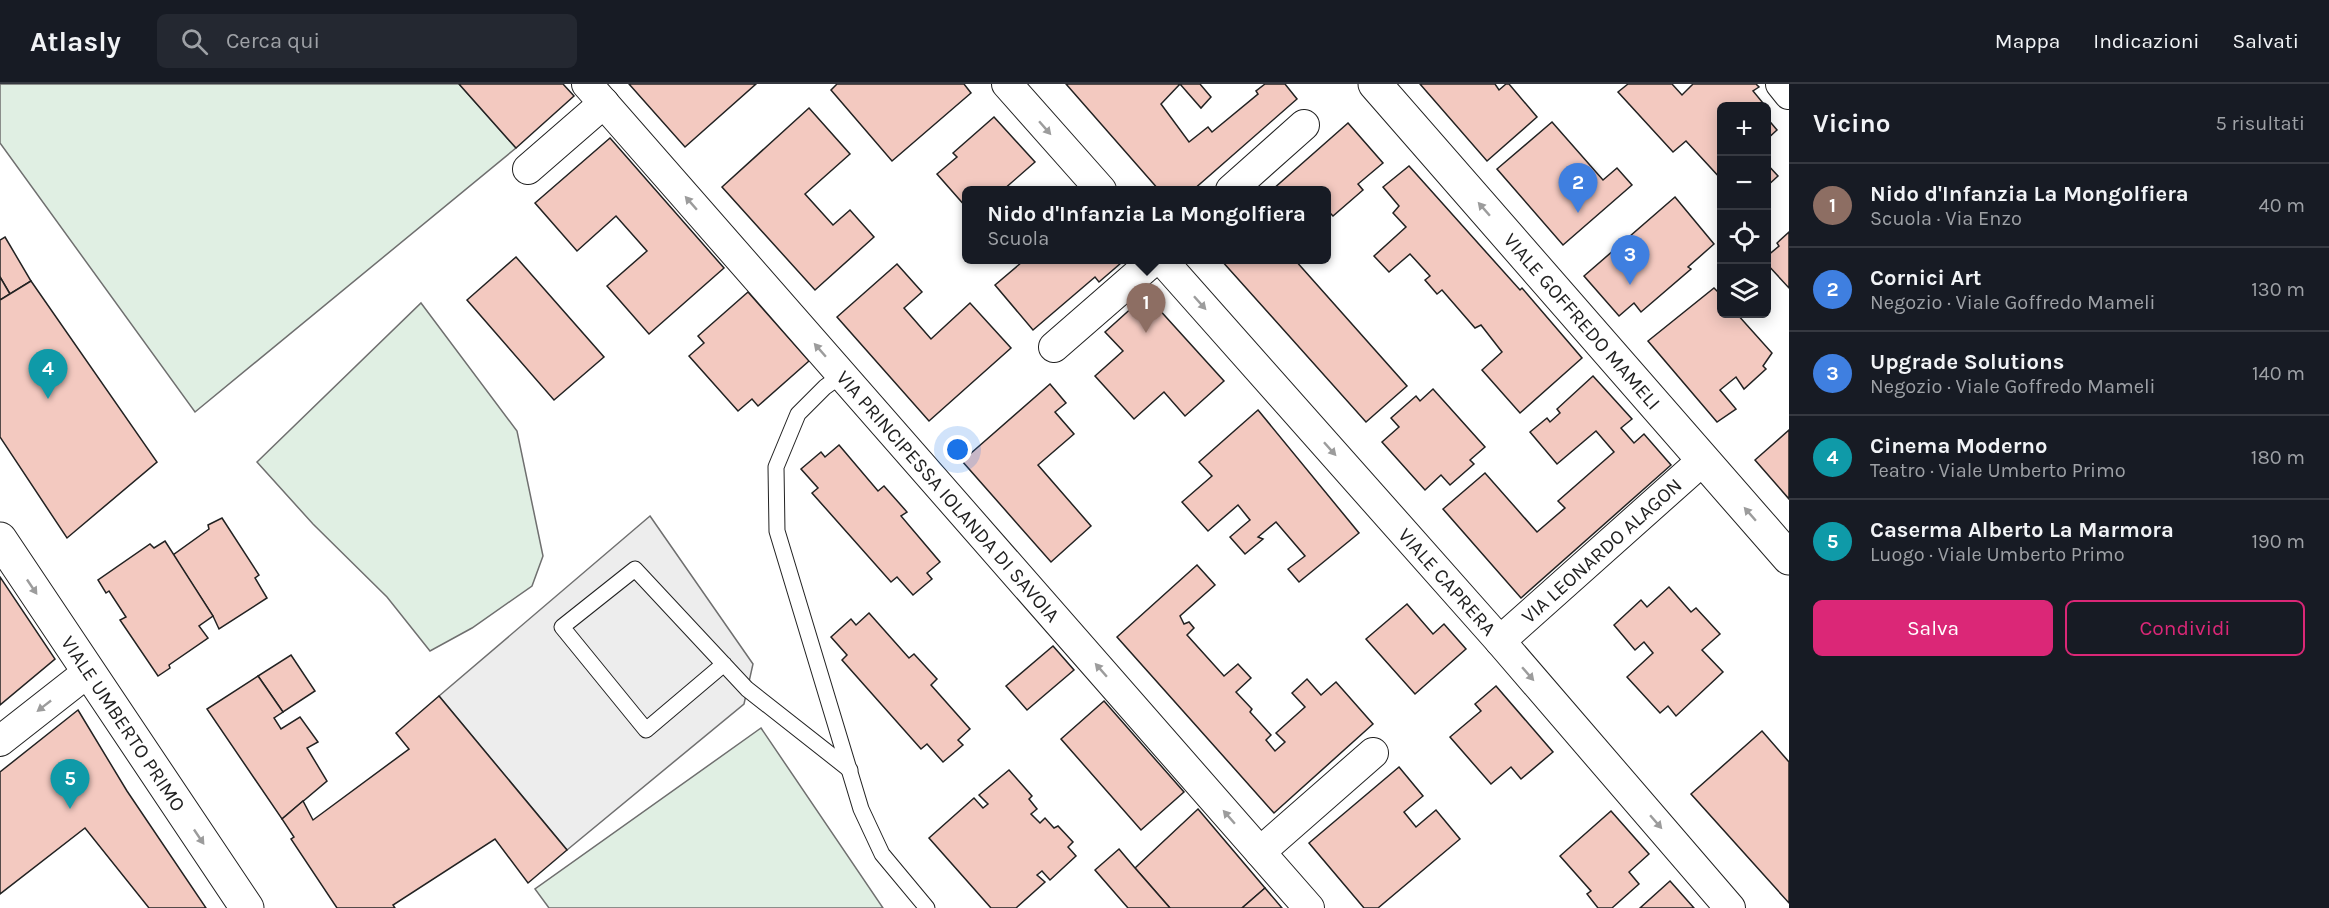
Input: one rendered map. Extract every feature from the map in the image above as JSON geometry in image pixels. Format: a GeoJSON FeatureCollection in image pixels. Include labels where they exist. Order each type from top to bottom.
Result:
{"type":"FeatureCollection","features":[{"type":"Feature","properties":{"kind":"main road","name":"VIALE GOFFREDO MAMELI"},"geometry":{"type":"LineString","coordinates":[[1375,84],[1789,558]]}},
{"type":"Feature","properties":{"kind":"main road","name":"VIALE UMBERTO PRIMO"},"geometry":{"type":"LineString","coordinates":[[0,539],[247,908]]}},
{"type":"Feature","properties":{"kind":"street"},"geometry":{"type":"LineString","coordinates":[[1006,84],[1097,186]]}},
{"type":"Feature","properties":{"kind":"street"},"geometry":{"type":"LineString","coordinates":[[1781,84],[1789,94]]}},
{"type":"Feature","properties":{"kind":"street"},"geometry":{"type":"LineString","coordinates":[[528,169],[595,94]]}},
{"type":"Feature","properties":{"kind":"street","name":"VIA PRINCIPESSA IOLANDA DI SAVOIA"},"geometry":{"type":"LineString","coordinates":[[595,94],[1309,908]]}},
{"type":"Feature","properties":{"kind":"street"},"geometry":{"type":"LineString","coordinates":[[1235,186],[1304,125]]}},
{"type":"Feature","properties":{"kind":"street"},"geometry":{"type":"LineString","coordinates":[[1054,347],[1149,264]]}},
{"type":"Feature","properties":{"kind":"street","name":"VIALE CAPRERA"},"geometry":{"type":"LineString","coordinates":[[1166,264],[1500,641],[1730,908]]}},
{"type":"Feature","properties":{"kind":"street","name":"VIA LEONARDO ALAGON"},"geometry":{"type":"LineString","coordinates":[[1500,641],[1703,460]]}},
{"type":"Feature","properties":{"kind":"street"},"geometry":{"type":"LineString","coordinates":[[0,741],[88,672]]}},
{"type":"Feature","properties":{"kind":"street"},"geometry":{"type":"LineString","coordinates":[[1260,852],[1373,753]]}},
{"type":"Feature","properties":{"kind":"lane"},"geometry":{"type":"LineString","coordinates":[[842,375],[825,387],[798,414],[776,467],[777,531],[861,809],[882,854],[927,908]]}},
{"type":"Feature","properties":{"kind":"lane"},"geometry":{"type":"LineString","coordinates":[[724,664],[646,730],[562,627],[635,569],[724,664],[747,689],[849,770]]}},
{"type":"Feature","properties":{"kind":"green space"},"geometry":{"type":"Polygon","coordinates":[[[0,84],[459,84],[516,148],[195,412],[0,143],[0,84]]]}},
{"type":"Feature","properties":{"kind":"green space"},"geometry":{"type":"Polygon","coordinates":[[[421,303],[517,431],[543,556],[532,586],[472,628],[430,651],[387,597],[313,524],[257,462],[421,303]]]}},
{"type":"Feature","properties":{"kind":"green space"},"geometry":{"type":"Polygon","coordinates":[[[761,728],[883,908],[549,908],[535,889],[761,728]]]}},
{"type":"Feature","properties":{"kind":"shaded area"},"geometry":{"type":"Polygon","coordinates":[[[650,516],[753,664],[744,704],[567,850],[439,696],[650,516]]]}},
{"type":"Feature","properties":{"kind":"building"},"geometry":{"type":"Polygon","coordinates":[[[459,84],[563,84],[574,96],[516,148],[459,84]]]}},
{"type":"Feature","properties":{"kind":"building"},"geometry":{"type":"Polygon","coordinates":[[[629,84],[756,84],[685,147],[629,84]]]}},
{"type":"Feature","properties":{"kind":"building"},"geometry":{"type":"Polygon","coordinates":[[[837,84],[964,84],[971,93],[892,161],[831,90],[837,84]]]}},
{"type":"Feature","properties":{"kind":"building"},"geometry":{"type":"Polygon","coordinates":[[[1066,84],[1180,84],[1161,104],[1189,142],[1208,127],[1212,132],[1258,94],[1256,91],[1265,84],[1285,84],[1297,99],[1198,186],[1155,186],[1066,84]]]}},
{"type":"Feature","properties":{"kind":"building"},"geometry":{"type":"Polygon","coordinates":[[[1180,84],[1200,84],[1211,97],[1201,108],[1180,84]]]}},
{"type":"Feature","properties":{"kind":"building"},"geometry":{"type":"Polygon","coordinates":[[[1420,84],[1495,84],[1499,90],[1509,84],[1537,117],[1487,161],[1420,84]]]}},
{"type":"Feature","properties":{"kind":"building"},"geometry":{"type":"Polygon","coordinates":[[[1628,84],[1672,84],[1682,95],[1693,84],[1756,84],[1759,87],[1753,91],[1762,102],[1717,102],[1717,175],[1686,141],[1673,152],[1618,92],[1628,84]]]}},
{"type":"Feature","properties":{"kind":"building"},"geometry":{"type":"Polygon","coordinates":[[[809,108],[850,154],[805,194],[833,225],[850,210],[874,237],[815,290],[722,187],[809,108]]]}},
{"type":"Feature","properties":{"kind":"building"},"geometry":{"type":"Polygon","coordinates":[[[994,117],[1035,162],[1008,186],[962,186],[962,202],[937,174],[957,157],[953,153],[994,117]]]}},
{"type":"Feature","properties":{"kind":"building"},"geometry":{"type":"Polygon","coordinates":[[[1552,122],[1603,180],[1617,168],[1632,185],[1563,245],[1497,169],[1552,122]]]}},
{"type":"Feature","properties":{"kind":"building"},"geometry":{"type":"Polygon","coordinates":[[[1348,123],[1383,163],[1358,184],[1363,190],[1333,216],[1331,214],[1331,186],[1277,186],[1348,123]]]}},
{"type":"Feature","properties":{"kind":"building"},"geometry":{"type":"Polygon","coordinates":[[[1771,123],[1777,130],[1771,135],[1771,123]]]}},
{"type":"Feature","properties":{"kind":"building"},"geometry":{"type":"Polygon","coordinates":[[[610,138],[724,268],[649,334],[607,286],[647,251],[616,216],[577,251],[535,203],[610,138]]]}},
{"type":"Feature","properties":{"kind":"building"},"geometry":{"type":"Polygon","coordinates":[[[1409,166],[1520,290],[1522,288],[1582,358],[1520,413],[1482,370],[1502,352],[1481,325],[1475,328],[1442,290],[1437,294],[1425,280],[1430,276],[1410,254],[1389,272],[1374,256],[1406,227],[1393,213],[1399,206],[1383,187],[1409,166]]]}},
{"type":"Feature","properties":{"kind":"building"},"geometry":{"type":"Polygon","coordinates":[[[1771,168],[1778,176],[1771,182],[1771,168]]]}},
{"type":"Feature","properties":{"kind":"building"},"geometry":{"type":"Polygon","coordinates":[[[1675,197],[1714,244],[1688,267],[1691,269],[1641,312],[1634,303],[1619,316],[1584,276],[1675,197]]]}},
{"type":"Feature","properties":{"kind":"building"},"geometry":{"type":"Polygon","coordinates":[[[1789,232],[1789,288],[1771,268],[1771,253],[1779,246],[1777,243],[1789,232]]]}},
{"type":"Feature","properties":{"kind":"building"},"geometry":{"type":"Polygon","coordinates":[[[5,237],[31,281],[10,294],[0,277],[0,240],[5,237]]]}},
{"type":"Feature","properties":{"kind":"building"},"geometry":{"type":"Polygon","coordinates":[[[516,257],[604,357],[554,400],[467,300],[516,257]]]}},
{"type":"Feature","properties":{"kind":"building"},"geometry":{"type":"Polygon","coordinates":[[[897,264],[922,292],[904,308],[931,339],[970,303],[1011,348],[929,421],[837,317],[897,264]]]}},
{"type":"Feature","properties":{"kind":"building"},"geometry":{"type":"Polygon","coordinates":[[[1020,264],[1120,264],[1099,282],[1095,277],[1033,330],[995,285],[1020,264]]]}},
{"type":"Feature","properties":{"kind":"building"},"geometry":{"type":"Polygon","coordinates":[[[1225,264],[1299,264],[1407,386],[1366,422],[1225,264]]]}},
{"type":"Feature","properties":{"kind":"building"},"geometry":{"type":"Polygon","coordinates":[[[0,277],[10,294],[0,300],[0,277]]]}},
{"type":"Feature","properties":{"kind":"building"},"geometry":{"type":"Polygon","coordinates":[[[31,281],[157,462],[67,538],[0,437],[0,300],[31,281]]]}},
{"type":"Feature","properties":{"kind":"building"},"geometry":{"type":"Polygon","coordinates":[[[1714,288],[1717,291],[1717,318],[1741,318],[1772,353],[1763,366],[1766,369],[1744,389],[1736,377],[1720,390],[1736,409],[1717,422],[1648,341],[1714,288]]]}},
{"type":"Feature","properties":{"kind":"building"},"geometry":{"type":"Polygon","coordinates":[[[748,292],[809,361],[758,406],[752,399],[738,411],[689,356],[704,343],[698,336],[748,292]]]}},
{"type":"Feature","properties":{"kind":"building"},"geometry":{"type":"Polygon","coordinates":[[[1146,295],[1224,381],[1185,416],[1164,392],[1134,419],[1095,376],[1123,351],[1105,332],[1146,295]]]}},
{"type":"Feature","properties":{"kind":"building"},"geometry":{"type":"Polygon","coordinates":[[[1593,376],[1632,419],[1621,428],[1634,443],[1644,434],[1671,465],[1521,598],[1443,509],[1485,473],[1537,532],[1565,508],[1558,501],[1614,452],[1596,431],[1557,464],[1530,432],[1547,418],[1550,422],[1560,413],[1557,409],[1593,376]]]}},
{"type":"Feature","properties":{"kind":"building"},"geometry":{"type":"Polygon","coordinates":[[[1050,384],[1066,403],[1055,412],[1074,434],[1038,465],[1091,526],[1051,562],[962,461],[1050,384]]]}},
{"type":"Feature","properties":{"kind":"building"},"geometry":{"type":"Polygon","coordinates":[[[1433,389],[1485,447],[1470,460],[1474,464],[1450,485],[1441,475],[1425,490],[1382,442],[1399,427],[1391,418],[1416,396],[1420,401],[1433,389]]]}},
{"type":"Feature","properties":{"kind":"building"},"geometry":{"type":"Polygon","coordinates":[[[1258,410],[1359,533],[1299,582],[1288,569],[1305,556],[1276,522],[1258,537],[1263,539],[1245,554],[1230,537],[1250,520],[1238,505],[1208,531],[1182,502],[1212,476],[1199,462],[1258,410]]]}},
{"type":"Feature","properties":{"kind":"building"},"geometry":{"type":"Polygon","coordinates":[[[1789,430],[1789,499],[1755,460],[1789,430]]]}},
{"type":"Feature","properties":{"kind":"building"},"geometry":{"type":"Polygon","coordinates":[[[839,445],[878,491],[884,486],[907,512],[901,516],[940,562],[927,573],[932,579],[913,595],[897,577],[891,582],[812,493],[818,488],[801,469],[821,452],[825,457],[839,445]]]}},
{"type":"Feature","properties":{"kind":"building"},"geometry":{"type":"Polygon","coordinates":[[[222,518],[259,575],[255,578],[267,598],[219,629],[173,555],[209,529],[208,525],[222,518]]]}},
{"type":"Feature","properties":{"kind":"building"},"geometry":{"type":"Polygon","coordinates":[[[165,541],[213,616],[199,626],[208,638],[169,665],[170,668],[158,676],[120,620],[126,617],[109,591],[106,593],[98,580],[150,544],[154,548],[165,541]]]}},
{"type":"Feature","properties":{"kind":"building"},"geometry":{"type":"Polygon","coordinates":[[[1197,565],[1215,585],[1180,616],[1184,624],[1189,622],[1194,628],[1187,635],[1224,676],[1238,664],[1251,678],[1236,692],[1271,735],[1266,740],[1275,751],[1285,742],[1276,733],[1305,707],[1292,693],[1307,679],[1321,695],[1336,682],[1373,724],[1274,813],[1117,637],[1197,565]]]}},
{"type":"Feature","properties":{"kind":"building"},"geometry":{"type":"Polygon","coordinates":[[[0,577],[55,659],[0,705],[0,577]]]}},
{"type":"Feature","properties":{"kind":"building"},"geometry":{"type":"Polygon","coordinates":[[[1669,587],[1691,612],[1696,608],[1720,634],[1702,650],[1723,672],[1676,716],[1668,706],[1660,713],[1627,677],[1653,653],[1644,642],[1635,650],[1614,625],[1641,600],[1647,607],[1669,587]]]}},
{"type":"Feature","properties":{"kind":"building"},"geometry":{"type":"Polygon","coordinates":[[[1407,604],[1433,634],[1444,624],[1466,649],[1415,694],[1366,639],[1407,604]]]}},
{"type":"Feature","properties":{"kind":"building"},"geometry":{"type":"Polygon","coordinates":[[[869,613],[909,658],[914,654],[937,679],[931,685],[970,729],[958,740],[963,745],[943,762],[927,744],[921,749],[842,660],[847,655],[831,637],[851,619],[856,625],[869,613]]]}},
{"type":"Feature","properties":{"kind":"building"},"geometry":{"type":"Polygon","coordinates":[[[1053,646],[1074,670],[1027,710],[1006,686],[1053,646]]]}},
{"type":"Feature","properties":{"kind":"building"},"geometry":{"type":"Polygon","coordinates":[[[291,655],[315,691],[283,712],[258,676],[291,655]]]}},
{"type":"Feature","properties":{"kind":"building"},"geometry":{"type":"Polygon","coordinates":[[[258,676],[283,712],[274,718],[281,729],[300,717],[318,742],[307,748],[327,781],[282,819],[207,709],[258,676]]]}},
{"type":"Feature","properties":{"kind":"building"},"geometry":{"type":"Polygon","coordinates":[[[1496,686],[1553,752],[1521,779],[1511,767],[1491,784],[1450,737],[1481,711],[1475,704],[1496,686]]]}},
{"type":"Feature","properties":{"kind":"building"},"geometry":{"type":"Polygon","coordinates":[[[439,696],[567,850],[528,883],[495,839],[393,905],[395,908],[337,908],[291,839],[294,837],[282,819],[303,801],[313,820],[409,749],[396,733],[439,696]]]}},
{"type":"Feature","properties":{"kind":"building"},"geometry":{"type":"Polygon","coordinates":[[[1104,701],[1184,792],[1141,830],[1061,739],[1104,701]]]}},
{"type":"Feature","properties":{"kind":"building"},"geometry":{"type":"Polygon","coordinates":[[[78,710],[127,791],[206,908],[149,908],[85,828],[0,894],[0,772],[78,710]]]}},
{"type":"Feature","properties":{"kind":"building"},"geometry":{"type":"Polygon","coordinates":[[[1762,731],[1789,762],[1789,903],[1691,794],[1762,731]]]}},
{"type":"Feature","properties":{"kind":"building"},"geometry":{"type":"Polygon","coordinates":[[[1399,767],[1423,796],[1404,812],[1416,827],[1436,810],[1460,839],[1378,908],[1364,908],[1309,843],[1399,767]]]}},
{"type":"Feature","properties":{"kind":"building"},"geometry":{"type":"Polygon","coordinates":[[[1009,770],[1032,796],[1029,799],[1037,809],[1031,814],[1040,823],[1045,818],[1054,828],[1058,826],[1073,842],[1068,847],[1076,856],[1050,880],[1042,871],[1037,875],[1045,882],[1016,908],[991,908],[929,838],[974,798],[983,808],[988,804],[979,795],[1009,770]]]}},
{"type":"Feature","properties":{"kind":"building"},"geometry":{"type":"Polygon","coordinates":[[[1198,809],[1265,888],[1242,908],[1170,908],[1135,868],[1198,809]]]}},
{"type":"Feature","properties":{"kind":"building"},"geometry":{"type":"Polygon","coordinates":[[[1611,811],[1649,854],[1629,872],[1639,884],[1612,908],[1598,908],[1587,894],[1591,891],[1560,856],[1611,811]]]}},
{"type":"Feature","properties":{"kind":"building"},"geometry":{"type":"Polygon","coordinates":[[[1119,849],[1170,908],[1128,908],[1095,870],[1119,849]]]}},
{"type":"Feature","properties":{"kind":"building"},"geometry":{"type":"Polygon","coordinates":[[[1670,881],[1694,908],[1640,908],[1670,881]]]}},
{"type":"Feature","properties":{"kind":"building"},"geometry":{"type":"Polygon","coordinates":[[[1265,888],[1282,908],[1242,908],[1265,888]]]}},
{"type":"Feature","properties":{"kind":"place","name":"Cornici Art"},"geometry":{"type":"Point","coordinates":[1578,213]}},
{"type":"Feature","properties":{"kind":"place","name":"Upgrade Solutions"},"geometry":{"type":"Point","coordinates":[1630,285]}},
{"type":"Feature","properties":{"kind":"place","name":"Nido d'Infanzia La Mongolfiera"},"geometry":{"type":"Point","coordinates":[1146,333]}},
{"type":"Feature","properties":{"kind":"place","name":"Cinema Moderno"},"geometry":{"type":"Point","coordinates":[48,399]}},
{"type":"Feature","properties":{"kind":"place","name":"Caserma Alberto La Marmora"},"geometry":{"type":"Point","coordinates":[70,809]}}]}
